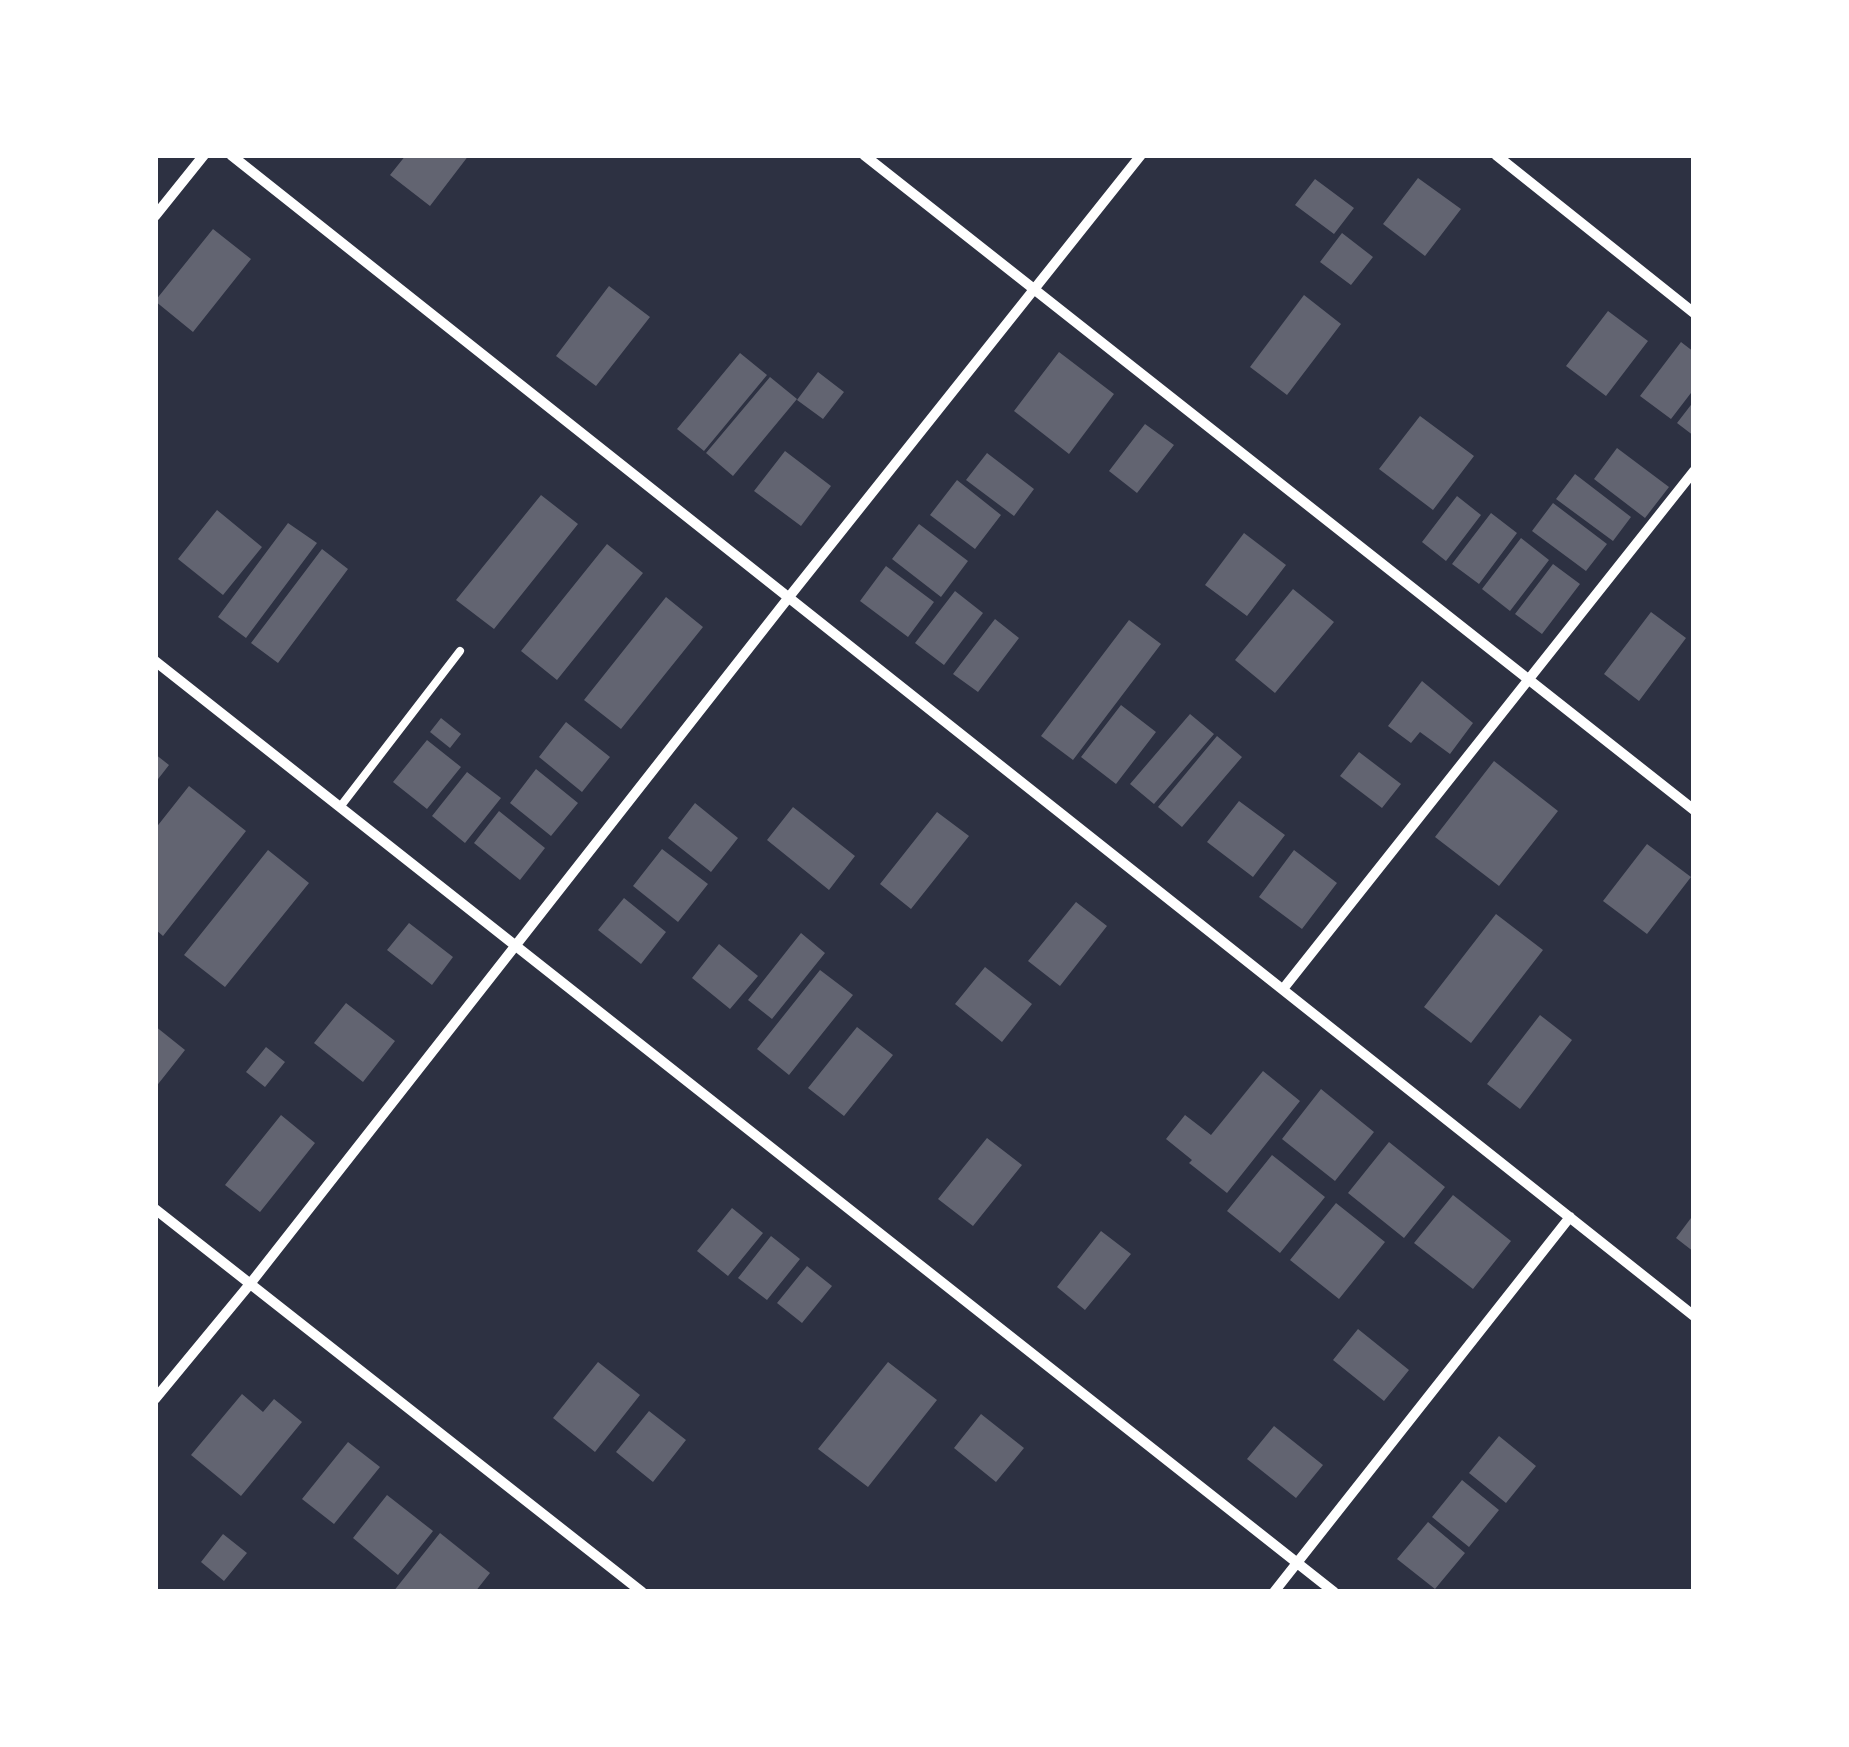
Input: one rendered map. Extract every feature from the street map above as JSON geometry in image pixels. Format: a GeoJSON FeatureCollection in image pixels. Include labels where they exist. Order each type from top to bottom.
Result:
{"type":"FeatureCollection","features":[{"type":"Feature","properties":{"kind":"street"},"geometry":{"type":"LineString","coordinates":[[155,216],[204,155]]}},
{"type":"Feature","properties":{"kind":"street"},"geometry":{"type":"LineString","coordinates":[[232,155],[1694,1316]]}},
{"type":"Feature","properties":{"kind":"street"},"geometry":{"type":"LineString","coordinates":[[864,155],[1694,810]]}},
{"type":"Feature","properties":{"kind":"street"},"geometry":{"type":"LineString","coordinates":[[155,1399],[250,1284],[1141,155]]}},
{"type":"Feature","properties":{"kind":"street"},"geometry":{"type":"LineString","coordinates":[[1496,155],[1694,313]]}},
{"type":"Feature","properties":{"kind":"street"},"geometry":{"type":"LineString","coordinates":[[1283,989],[1694,471]]}},
{"type":"Feature","properties":{"kind":"street"},"geometry":{"type":"LineString","coordinates":[[155,661],[1334,1592]]}},
{"type":"Feature","properties":{"kind":"street"},"geometry":{"type":"LineString","coordinates":[[155,1208],[642,1592]]}},
{"type":"Feature","properties":{"kind":"street"},"geometry":{"type":"LineString","coordinates":[[1274,1592],[1570,1217]]}},
{"type":"Feature","properties":{"kind":"lane"},"geometry":{"type":"LineString","coordinates":[[340,807],[460,651]]}},
{"type":"Feature","properties":{"kind":"building"},"geometry":{"type":"Polygon","coordinates":[[[406,155],[469,155],[430,206],[390,175],[406,155]]]}},
{"type":"Feature","properties":{"kind":"building"},"geometry":{"type":"Polygon","coordinates":[[[1418,178],[1461,209],[1425,256],[1383,224],[1418,178]]]}},
{"type":"Feature","properties":{"kind":"building"},"geometry":{"type":"Polygon","coordinates":[[[1315,179],[1354,208],[1334,234],[1295,205],[1315,179]]]}},
{"type":"Feature","properties":{"kind":"building"},"geometry":{"type":"Polygon","coordinates":[[[213,229],[251,259],[193,332],[155,301],[213,229]]]}},
{"type":"Feature","properties":{"kind":"building"},"geometry":{"type":"Polygon","coordinates":[[[1342,233],[1373,257],[1351,285],[1320,262],[1342,233]]]}},
{"type":"Feature","properties":{"kind":"building"},"geometry":{"type":"Polygon","coordinates":[[[609,286],[650,317],[596,386],[556,356],[609,286]]]}},
{"type":"Feature","properties":{"kind":"building"},"geometry":{"type":"Polygon","coordinates":[[[1304,295],[1341,324],[1287,395],[1250,367],[1304,295]]]}},
{"type":"Feature","properties":{"kind":"building"},"geometry":{"type":"Polygon","coordinates":[[[1608,311],[1648,341],[1606,396],[1566,366],[1608,311]]]}},
{"type":"Feature","properties":{"kind":"building"},"geometry":{"type":"Polygon","coordinates":[[[1681,342],[1694,352],[1694,389],[1671,419],[1640,396],[1681,342]]]}},
{"type":"Feature","properties":{"kind":"building"},"geometry":{"type":"Polygon","coordinates":[[[1059,352],[1114,394],[1069,454],[1014,411],[1059,352]]]}},
{"type":"Feature","properties":{"kind":"building"},"geometry":{"type":"Polygon","coordinates":[[[740,353],[767,375],[704,451],[677,429],[740,353]]]}},
{"type":"Feature","properties":{"kind":"building"},"geometry":{"type":"Polygon","coordinates":[[[818,372],[844,392],[823,419],[797,400],[818,372]]]}},
{"type":"Feature","properties":{"kind":"building"},"geometry":{"type":"Polygon","coordinates":[[[770,377],[797,399],[733,476],[706,453],[770,377]]]}},
{"type":"Feature","properties":{"kind":"building"},"geometry":{"type":"Polygon","coordinates":[[[1694,401],[1694,436],[1677,423],[1694,401]]]}},
{"type":"Feature","properties":{"kind":"building"},"geometry":{"type":"Polygon","coordinates":[[[1420,416],[1474,456],[1433,510],[1379,469],[1420,416]]]}},
{"type":"Feature","properties":{"kind":"building"},"geometry":{"type":"Polygon","coordinates":[[[1145,424],[1174,445],[1137,493],[1109,471],[1145,424]]]}},
{"type":"Feature","properties":{"kind":"building"},"geometry":{"type":"Polygon","coordinates":[[[1617,448],[1669,487],[1645,518],[1594,479],[1617,448]]]}},
{"type":"Feature","properties":{"kind":"building"},"geometry":{"type":"Polygon","coordinates":[[[785,451],[831,486],[801,526],[754,491],[785,451]]]}},
{"type":"Feature","properties":{"kind":"building"},"geometry":{"type":"Polygon","coordinates":[[[987,453],[1034,489],[1014,516],[966,480],[987,453]]]}},
{"type":"Feature","properties":{"kind":"building"},"geometry":{"type":"Polygon","coordinates":[[[1575,474],[1631,517],[1613,541],[1556,499],[1575,474]]]}},
{"type":"Feature","properties":{"kind":"building"},"geometry":{"type":"Polygon","coordinates":[[[957,480],[1001,515],[975,549],[930,515],[957,480]]]}},
{"type":"Feature","properties":{"kind":"building"},"geometry":{"type":"Polygon","coordinates":[[[541,495],[578,524],[494,629],[456,600],[541,495]]]}},
{"type":"Feature","properties":{"kind":"building"},"geometry":{"type":"Polygon","coordinates":[[[1457,496],[1481,515],[1446,561],[1422,542],[1457,496]]]}},
{"type":"Feature","properties":{"kind":"building"},"geometry":{"type":"Polygon","coordinates":[[[1553,503],[1607,544],[1586,571],[1532,531],[1553,503]]]}},
{"type":"Feature","properties":{"kind":"building"},"geometry":{"type":"Polygon","coordinates":[[[217,510],[262,547],[223,595],[178,559],[217,510]]]}},
{"type":"Feature","properties":{"kind":"building"},"geometry":{"type":"Polygon","coordinates":[[[1491,513],[1517,533],[1479,584],[1452,564],[1491,513]]]}},
{"type":"Feature","properties":{"kind":"building"},"geometry":{"type":"Polygon","coordinates":[[[288,523],[317,543],[246,638],[218,617],[288,523]]]}},
{"type":"Feature","properties":{"kind":"building"},"geometry":{"type":"Polygon","coordinates":[[[919,524],[968,561],[941,597],[892,559],[919,524]]]}},
{"type":"Feature","properties":{"kind":"building"},"geometry":{"type":"Polygon","coordinates":[[[1244,533],[1286,565],[1247,616],[1205,585],[1244,533]]]}},
{"type":"Feature","properties":{"kind":"building"},"geometry":{"type":"Polygon","coordinates":[[[1521,538],[1549,560],[1510,611],[1482,589],[1521,538]]]}},
{"type":"Feature","properties":{"kind":"building"},"geometry":{"type":"Polygon","coordinates":[[[607,544],[643,573],[557,680],[521,651],[607,544]]]}},
{"type":"Feature","properties":{"kind":"building"},"geometry":{"type":"Polygon","coordinates":[[[322,549],[348,569],[278,663],[251,643],[322,549]]]}},
{"type":"Feature","properties":{"kind":"building"},"geometry":{"type":"Polygon","coordinates":[[[1553,564],[1580,584],[1542,634],[1515,614],[1553,564]]]}},
{"type":"Feature","properties":{"kind":"building"},"geometry":{"type":"Polygon","coordinates":[[[886,566],[934,602],[908,637],[860,601],[886,566]]]}},
{"type":"Feature","properties":{"kind":"building"},"geometry":{"type":"Polygon","coordinates":[[[1293,589],[1334,622],[1275,693],[1235,660],[1293,589]]]}},
{"type":"Feature","properties":{"kind":"building"},"geometry":{"type":"Polygon","coordinates":[[[955,591],[983,613],[944,665],[915,643],[955,591]]]}},
{"type":"Feature","properties":{"kind":"building"},"geometry":{"type":"Polygon","coordinates":[[[666,597],[703,627],[621,729],[584,700],[666,597]]]}},
{"type":"Feature","properties":{"kind":"building"},"geometry":{"type":"Polygon","coordinates":[[[1651,612],[1686,638],[1639,701],[1604,674],[1651,612]]]}},
{"type":"Feature","properties":{"kind":"building"},"geometry":{"type":"Polygon","coordinates":[[[995,619],[1019,638],[978,692],[953,674],[995,619]]]}},
{"type":"Feature","properties":{"kind":"building"},"geometry":{"type":"Polygon","coordinates":[[[1129,620],[1161,644],[1073,760],[1041,736],[1129,620]]]}},
{"type":"Feature","properties":{"kind":"building"},"geometry":{"type":"Polygon","coordinates":[[[1422,681],[1473,723],[1450,754],[1420,732],[1411,743],[1388,726],[1422,681]]]}},
{"type":"Feature","properties":{"kind":"building"},"geometry":{"type":"Polygon","coordinates":[[[1121,705],[1156,732],[1116,784],[1081,757],[1121,705]]]}},
{"type":"Feature","properties":{"kind":"building"},"geometry":{"type":"Polygon","coordinates":[[[1190,714],[1214,734],[1154,804],[1130,784],[1190,714]]]}},
{"type":"Feature","properties":{"kind":"building"},"geometry":{"type":"Polygon","coordinates":[[[441,718],[461,734],[450,748],[430,732],[441,718]]]}},
{"type":"Feature","properties":{"kind":"building"},"geometry":{"type":"Polygon","coordinates":[[[566,722],[610,757],[582,792],[539,757],[566,722]]]}},
{"type":"Feature","properties":{"kind":"building"},"geometry":{"type":"Polygon","coordinates":[[[1217,736],[1242,757],[1182,827],[1158,807],[1217,736]]]}},
{"type":"Feature","properties":{"kind":"building"},"geometry":{"type":"Polygon","coordinates":[[[427,740],[461,767],[427,809],[393,782],[427,740]]]}},
{"type":"Feature","properties":{"kind":"building"},"geometry":{"type":"Polygon","coordinates":[[[1359,752],[1401,784],[1382,808],[1340,776],[1359,752]]]}},
{"type":"Feature","properties":{"kind":"building"},"geometry":{"type":"Polygon","coordinates":[[[155,754],[169,765],[155,783],[155,754]]]}},
{"type":"Feature","properties":{"kind":"building"},"geometry":{"type":"Polygon","coordinates":[[[1494,761],[1558,811],[1499,886],[1435,837],[1494,761]]]}},
{"type":"Feature","properties":{"kind":"building"},"geometry":{"type":"Polygon","coordinates":[[[536,769],[578,803],[551,836],[510,803],[536,769]]]}},
{"type":"Feature","properties":{"kind":"building"},"geometry":{"type":"Polygon","coordinates":[[[467,772],[501,798],[465,843],[432,816],[467,772]]]}},
{"type":"Feature","properties":{"kind":"building"},"geometry":{"type":"Polygon","coordinates":[[[189,786],[246,831],[163,936],[155,929],[155,829],[189,786]]]}},
{"type":"Feature","properties":{"kind":"building"},"geometry":{"type":"Polygon","coordinates":[[[1239,801],[1285,835],[1253,877],[1207,842],[1239,801]]]}},
{"type":"Feature","properties":{"kind":"building"},"geometry":{"type":"Polygon","coordinates":[[[695,803],[738,838],[711,872],[668,838],[695,803]]]}},
{"type":"Feature","properties":{"kind":"building"},"geometry":{"type":"Polygon","coordinates":[[[793,807],[855,856],[829,890],[767,840],[793,807]]]}},
{"type":"Feature","properties":{"kind":"building"},"geometry":{"type":"Polygon","coordinates":[[[499,811],[545,848],[520,880],[474,843],[499,811]]]}},
{"type":"Feature","properties":{"kind":"building"},"geometry":{"type":"Polygon","coordinates":[[[937,812],[969,836],[911,909],[880,884],[937,812]]]}},
{"type":"Feature","properties":{"kind":"building"},"geometry":{"type":"Polygon","coordinates":[[[1647,844],[1691,877],[1647,934],[1603,901],[1647,844]]]}},
{"type":"Feature","properties":{"kind":"building"},"geometry":{"type":"Polygon","coordinates":[[[662,849],[708,884],[678,922],[633,886],[662,849]]]}},
{"type":"Feature","properties":{"kind":"building"},"geometry":{"type":"Polygon","coordinates":[[[268,850],[309,883],[225,987],[184,955],[268,850]]]}},
{"type":"Feature","properties":{"kind":"building"},"geometry":{"type":"Polygon","coordinates":[[[1294,850],[1337,883],[1302,929],[1259,897],[1294,850]]]}},
{"type":"Feature","properties":{"kind":"building"},"geometry":{"type":"Polygon","coordinates":[[[624,898],[666,932],[641,964],[598,930],[624,898]]]}},
{"type":"Feature","properties":{"kind":"building"},"geometry":{"type":"Polygon","coordinates":[[[1076,902],[1107,926],[1060,986],[1028,961],[1076,902]]]}},
{"type":"Feature","properties":{"kind":"building"},"geometry":{"type":"Polygon","coordinates":[[[1496,914],[1543,950],[1471,1043],[1424,1007],[1496,914]]]}},
{"type":"Feature","properties":{"kind":"building"},"geometry":{"type":"Polygon","coordinates":[[[409,923],[453,957],[432,985],[387,950],[409,923]]]}},
{"type":"Feature","properties":{"kind":"building"},"geometry":{"type":"Polygon","coordinates":[[[801,933],[825,953],[772,1019],[748,1000],[801,933]]]}},
{"type":"Feature","properties":{"kind":"building"},"geometry":{"type":"Polygon","coordinates":[[[719,944],[758,976],[730,1009],[692,978],[719,944]]]}},
{"type":"Feature","properties":{"kind":"building"},"geometry":{"type":"Polygon","coordinates":[[[985,967],[1032,1004],[1002,1042],[955,1004],[985,967]]]}},
{"type":"Feature","properties":{"kind":"building"},"geometry":{"type":"Polygon","coordinates":[[[820,970],[853,995],[789,1075],[757,1049],[820,970]]]}},
{"type":"Feature","properties":{"kind":"building"},"geometry":{"type":"Polygon","coordinates":[[[346,1003],[395,1041],[363,1082],[314,1043],[346,1003]]]}},
{"type":"Feature","properties":{"kind":"building"},"geometry":{"type":"Polygon","coordinates":[[[1540,1015],[1572,1040],[1520,1109],[1487,1084],[1540,1015]]]}},
{"type":"Feature","properties":{"kind":"building"},"geometry":{"type":"Polygon","coordinates":[[[155,1026],[185,1050],[155,1088],[155,1026]]]}},
{"type":"Feature","properties":{"kind":"building"},"geometry":{"type":"Polygon","coordinates":[[[857,1027],[893,1055],[844,1116],[808,1088],[857,1027]]]}},
{"type":"Feature","properties":{"kind":"building"},"geometry":{"type":"Polygon","coordinates":[[[266,1047],[285,1062],[265,1087],[246,1072],[266,1047]]]}},
{"type":"Feature","properties":{"kind":"building"},"geometry":{"type":"Polygon","coordinates":[[[1263,1071],[1300,1101],[1227,1193],[1166,1139],[1185,1115],[1211,1135],[1263,1071]]]}},
{"type":"Feature","properties":{"kind":"building"},"geometry":{"type":"Polygon","coordinates":[[[1321,1089],[1374,1132],[1335,1181],[1282,1139],[1321,1089]]]}},
{"type":"Feature","properties":{"kind":"building"},"geometry":{"type":"Polygon","coordinates":[[[281,1115],[315,1143],[260,1212],[225,1185],[281,1115]]]}},
{"type":"Feature","properties":{"kind":"building"},"geometry":{"type":"Polygon","coordinates":[[[987,1138],[1022,1165],[973,1226],[938,1199],[987,1138]]]}},
{"type":"Feature","properties":{"kind":"building"},"geometry":{"type":"Polygon","coordinates":[[[1389,1142],[1445,1187],[1404,1238],[1348,1193],[1389,1142]]]}},
{"type":"Feature","properties":{"kind":"building"},"geometry":{"type":"Polygon","coordinates":[[[1272,1155],[1325,1197],[1280,1253],[1227,1211],[1272,1155]]]}},
{"type":"Feature","properties":{"kind":"building"},"geometry":{"type":"Polygon","coordinates":[[[1453,1195],[1511,1241],[1473,1289],[1414,1243],[1453,1195]]]}},
{"type":"Feature","properties":{"kind":"building"},"geometry":{"type":"Polygon","coordinates":[[[1336,1203],[1385,1242],[1339,1299],[1290,1260],[1336,1203]]]}},
{"type":"Feature","properties":{"kind":"building"},"geometry":{"type":"Polygon","coordinates":[[[732,1208],[763,1233],[728,1276],[697,1251],[732,1208]]]}},
{"type":"Feature","properties":{"kind":"building"},"geometry":{"type":"Polygon","coordinates":[[[1694,1214],[1694,1252],[1676,1238],[1694,1214]]]}},
{"type":"Feature","properties":{"kind":"building"},"geometry":{"type":"Polygon","coordinates":[[[1101,1231],[1131,1254],[1085,1310],[1057,1287],[1101,1231]]]}},
{"type":"Feature","properties":{"kind":"building"},"geometry":{"type":"Polygon","coordinates":[[[771,1236],[800,1259],[767,1300],[738,1278],[771,1236]]]}},
{"type":"Feature","properties":{"kind":"building"},"geometry":{"type":"Polygon","coordinates":[[[807,1266],[832,1286],[802,1323],[777,1303],[807,1266]]]}},
{"type":"Feature","properties":{"kind":"building"},"geometry":{"type":"Polygon","coordinates":[[[1358,1329],[1409,1370],[1384,1401],[1333,1360],[1358,1329]]]}},
{"type":"Feature","properties":{"kind":"building"},"geometry":{"type":"Polygon","coordinates":[[[598,1362],[640,1395],[595,1452],[553,1418],[598,1362]]]}},
{"type":"Feature","properties":{"kind":"building"},"geometry":{"type":"Polygon","coordinates":[[[888,1362],[937,1400],[868,1487],[818,1449],[888,1362]]]}},
{"type":"Feature","properties":{"kind":"building"},"geometry":{"type":"Polygon","coordinates":[[[242,1394],[263,1412],[274,1399],[302,1422],[241,1496],[191,1455],[242,1394]]]}},
{"type":"Feature","properties":{"kind":"building"},"geometry":{"type":"Polygon","coordinates":[[[649,1411],[686,1440],[653,1482],[616,1452],[649,1411]]]}},
{"type":"Feature","properties":{"kind":"building"},"geometry":{"type":"Polygon","coordinates":[[[981,1414],[1024,1448],[996,1482],[954,1448],[981,1414]]]}},
{"type":"Feature","properties":{"kind":"building"},"geometry":{"type":"Polygon","coordinates":[[[1274,1426],[1323,1465],[1296,1498],[1247,1459],[1274,1426]]]}},
{"type":"Feature","properties":{"kind":"building"},"geometry":{"type":"Polygon","coordinates":[[[1499,1436],[1536,1466],[1506,1503],[1469,1473],[1499,1436]]]}},
{"type":"Feature","properties":{"kind":"building"},"geometry":{"type":"Polygon","coordinates":[[[348,1442],[380,1467],[334,1524],[302,1499],[348,1442]]]}},
{"type":"Feature","properties":{"kind":"building"},"geometry":{"type":"Polygon","coordinates":[[[1462,1480],[1499,1510],[1469,1547],[1432,1517],[1462,1480]]]}},
{"type":"Feature","properties":{"kind":"building"},"geometry":{"type":"Polygon","coordinates":[[[387,1495],[433,1531],[398,1575],[353,1538],[387,1495]]]}},
{"type":"Feature","properties":{"kind":"building"},"geometry":{"type":"Polygon","coordinates":[[[1428,1522],[1465,1553],[1435,1589],[1397,1559],[1428,1522]]]}},
{"type":"Feature","properties":{"kind":"building"},"geometry":{"type":"Polygon","coordinates":[[[440,1533],[490,1573],[475,1592],[393,1592],[440,1533]]]}},
{"type":"Feature","properties":{"kind":"building"},"geometry":{"type":"Polygon","coordinates":[[[223,1534],[247,1553],[224,1581],[201,1562],[223,1534]]]}}]}
